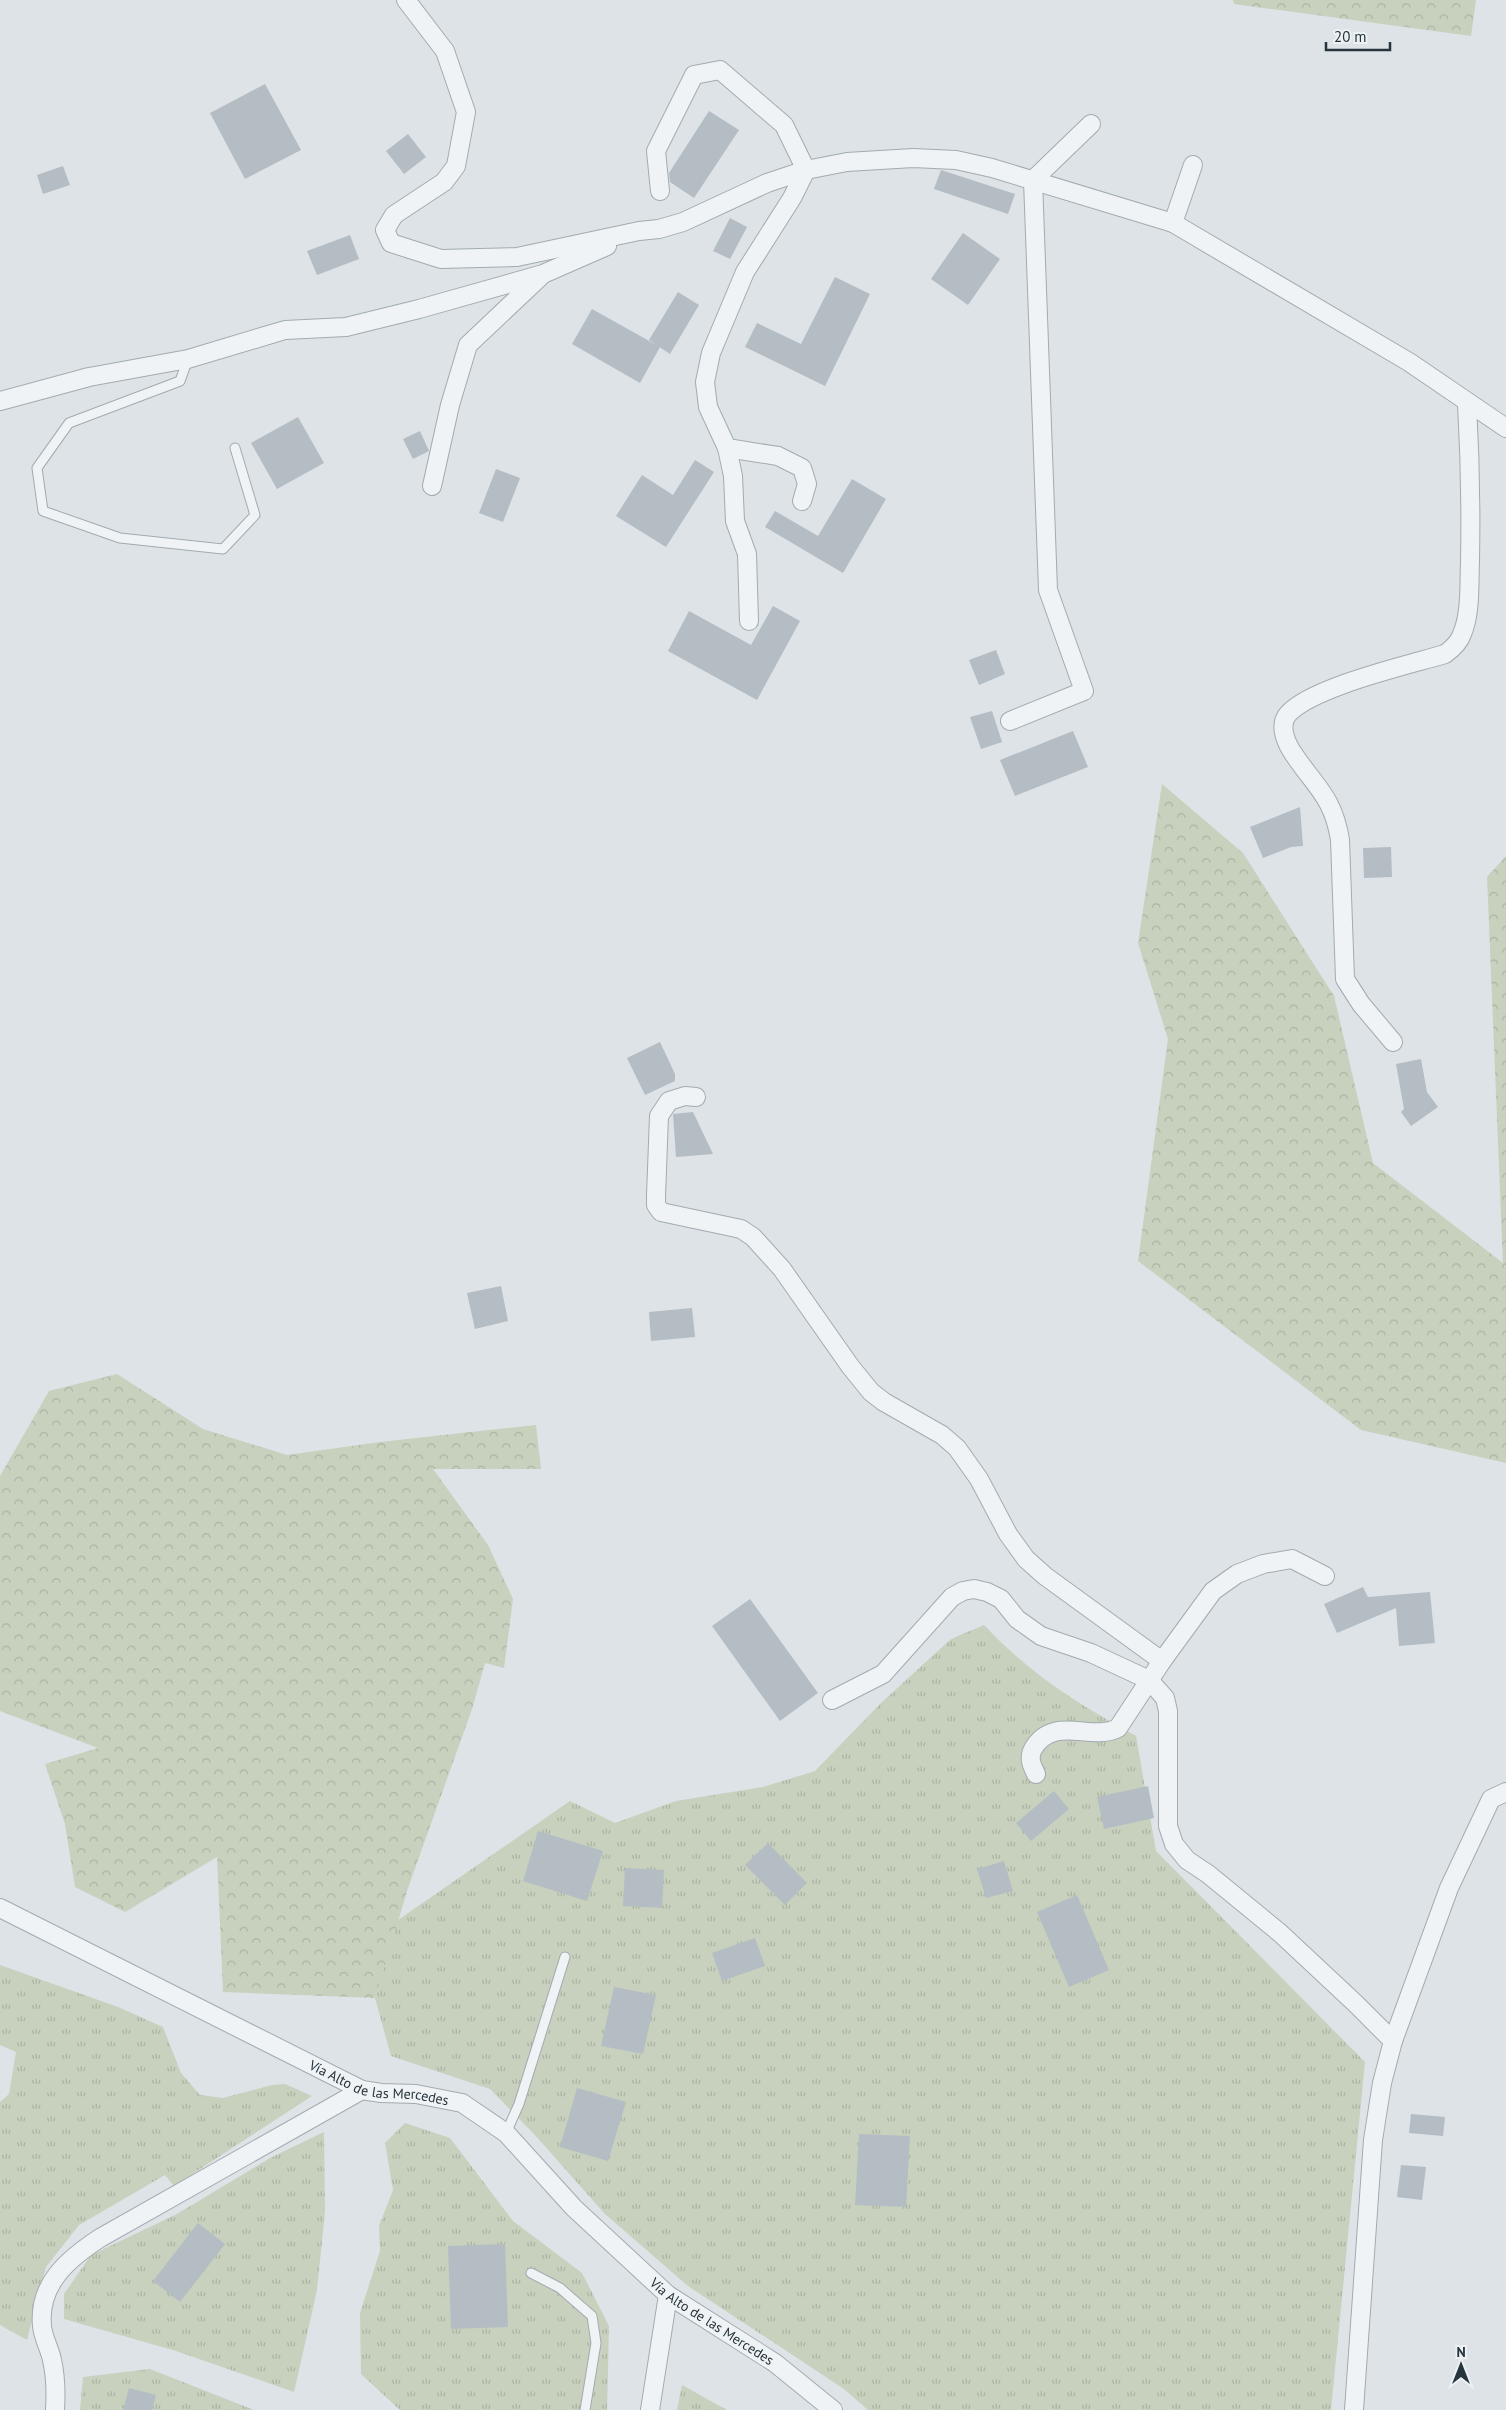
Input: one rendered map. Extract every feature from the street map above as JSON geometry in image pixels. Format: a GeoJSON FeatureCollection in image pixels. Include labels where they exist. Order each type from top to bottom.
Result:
{"type":"FeatureCollection","features":[{"type":"Feature","properties":{"kind":"street"},"geometry":{"type":"LineString","coordinates":[[406,0],[445,51],[466,112],[456,166],[444,182],[394,215],[385,230],[391,244],[441,259],[517,257],[639,231],[659,229],[683,222],[767,183],[806,170],[847,162],[913,158],[956,160],[1033,180],[1173,224],[1409,362],[1467,404],[1506,428]]}},
{"type":"Feature","properties":{"kind":"street"},"geometry":{"type":"LineString","coordinates":[[660,191],[656,151],[670,120],[694,75],[720,70],[784,125],[806,170]]}},
{"type":"Feature","properties":{"kind":"street"},"geometry":{"type":"LineString","coordinates":[[1010,722],[1084,690],[1048,590],[1033,180],[1091,124]]}},
{"type":"Feature","properties":{"kind":"street"},"geometry":{"type":"LineString","coordinates":[[1173,224],[1193,165]]}},
{"type":"Feature","properties":{"kind":"street"},"geometry":{"type":"LineString","coordinates":[[749,621],[747,554],[735,521],[733,476],[727,448],[708,407],[705,382],[711,353],[745,272],[792,198],[806,170]]}},
{"type":"Feature","properties":{"kind":"street"},"geometry":{"type":"LineString","coordinates":[[0,401],[88,377],[188,359],[285,330],[346,327],[419,309],[543,274],[639,231]]}},
{"type":"Feature","properties":{"kind":"street"},"geometry":{"type":"LineString","coordinates":[[432,486],[450,405],[468,346],[543,274]]}},
{"type":"Feature","properties":{"kind":"street"},"geometry":{"type":"LineString","coordinates":[[1392,1042],[1361,1004],[1344,978],[1340,840],[1336,818],[1330,804],[1291,749],[1283,731],[1284,722],[1288,714],[1316,695],[1445,654],[1456,646],[1465,624],[1469,580],[1471,486],[1467,404]]}},
{"type":"Feature","properties":{"kind":"street"},"geometry":{"type":"LineString","coordinates":[[727,448],[778,456],[802,468],[807,484],[802,501]]}},
{"type":"Feature","properties":{"kind":"street"},"geometry":{"type":"LineString","coordinates":[[696,1097],[685,1096],[669,1101],[659,1116],[656,1205],[661,1212],[741,1229],[753,1237],[782,1269],[845,1359],[871,1392],[884,1402],[942,1435],[957,1448],[979,1479],[1008,1534],[1026,1558],[1045,1576],[1162,1661]]}},
{"type":"Feature","properties":{"kind":"street"},"geometry":{"type":"LineString","coordinates":[[1036,1774],[1031,1765],[1031,1753],[1038,1740],[1050,1733],[1066,1730],[1107,1733],[1124,1723],[1149,1680],[1212,1591],[1237,1574],[1263,1564],[1292,1559],[1325,1576]]}},
{"type":"Feature","properties":{"kind":"street"},"geometry":{"type":"LineString","coordinates":[[832,1700],[883,1674],[952,1597],[963,1591],[974,1590],[987,1592],[1001,1599],[1017,1619],[1041,1636],[1091,1653],[1149,1680],[1165,1698],[1168,1711],[1168,1826],[1174,1844],[1187,1860],[1208,1874],[1280,1933],[1356,2004],[1392,2041]]}},
{"type":"Feature","properties":{"kind":"street"},"geometry":{"type":"LineString","coordinates":[[1354,2410],[1373,2140],[1382,2083],[1392,2041],[1449,1888],[1491,1799],[1506,1792]]}},
{"type":"Feature","properties":{"kind":"street","name":"Vía Alto de las Mercedes"},"geometry":{"type":"LineString","coordinates":[[0,1908],[362,2090],[381,2094],[416,2094],[462,2103],[506,2133],[574,2208],[668,2295],[775,2362],[833,2410]]}},
{"type":"Feature","properties":{"kind":"street"},"geometry":{"type":"LineString","coordinates":[[55,2410],[56,2389],[52,2360],[42,2328],[42,2306],[49,2287],[74,2255],[100,2238],[362,2090]]}},
{"type":"Feature","properties":{"kind":"street"},"geometry":{"type":"LineString","coordinates":[[650,2410],[668,2295]]}},
{"type":"Feature","properties":{"kind":"lane"},"geometry":{"type":"LineString","coordinates":[[188,359],[180,381],[70,422],[37,468],[43,511],[120,538],[223,549],[256,515],[235,448]]}},
{"type":"Feature","properties":{"kind":"lane"},"geometry":{"type":"LineString","coordinates":[[506,2133],[519,2104],[565,1957]]}},
{"type":"Feature","properties":{"kind":"lane"},"geometry":{"type":"LineString","coordinates":[[532,2273],[560,2288],[592,2316],[596,2343],[585,2410]]}},
{"type":"Feature","properties":{"kind":"green space"},"geometry":{"type":"Polygon","coordinates":[[[1233,0],[1476,0],[1471,36],[1234,4],[1233,0]]]}},
{"type":"Feature","properties":{"kind":"green space"},"geometry":{"type":"Polygon","coordinates":[[[1162,784],[1243,853],[1334,996],[1373,1163],[1503,1263],[1487,877],[1506,856],[1506,1463],[1361,1430],[1138,1261],[1168,1039],[1138,943],[1162,784]]]}},
{"type":"Feature","properties":{"kind":"green space"},"geometry":{"type":"Polygon","coordinates":[[[117,1374],[203,1429],[287,1455],[380,1442],[536,1425],[541,1469],[433,1469],[488,1545],[513,1599],[504,1668],[485,1663],[472,1709],[408,1888],[375,1998],[223,1992],[217,1857],[125,1912],[75,1887],[65,1824],[45,1764],[98,1748],[0,1711],[0,1476],[49,1391],[117,1374]]]}},
{"type":"Feature","properties":{"kind":"green space"},"geometry":{"type":"Polygon","coordinates":[[[984,1625],[1019,1659],[1056,1687],[1074,1700],[1136,1736],[1156,1851],[1365,2062],[1331,2410],[868,2410],[844,2389],[688,2286],[605,2214],[534,2134],[490,2089],[391,2056],[375,1998],[398,1920],[570,1801],[615,1823],[676,1801],[763,1787],[815,1771],[881,1703],[951,1639],[984,1625]]]}},
{"type":"Feature","properties":{"kind":"green space"},"geometry":{"type":"Polygon","coordinates":[[[0,1965],[118,2007],[163,2027],[181,2073],[200,2095],[223,2098],[272,2085],[285,2084],[312,2096],[174,2186],[165,2175],[79,2225],[46,2267],[27,2340],[0,2325],[0,2102],[9,2094],[16,2052],[0,2045],[0,1965]]]}},
{"type":"Feature","properties":{"kind":"green space"},"geometry":{"type":"Polygon","coordinates":[[[405,2123],[450,2138],[513,2221],[582,2273],[609,2326],[607,2410],[400,2410],[361,2374],[360,2313],[380,2251],[379,2226],[393,2190],[385,2143],[405,2123]]]}},
{"type":"Feature","properties":{"kind":"green space"},"geometry":{"type":"Polygon","coordinates":[[[324,2132],[325,2211],[317,2290],[294,2392],[176,2351],[64,2319],[64,2294],[91,2255],[177,2214],[270,2158],[324,2132]]]}},
{"type":"Feature","properties":{"kind":"green space"},"geometry":{"type":"Polygon","coordinates":[[[150,2369],[254,2410],[80,2410],[83,2377],[150,2369]]]}},
{"type":"Feature","properties":{"kind":"green space"},"geometry":{"type":"Polygon","coordinates":[[[682,2385],[727,2410],[677,2410],[682,2385]]]}},
{"type":"Feature","properties":{"kind":"building"},"geometry":{"type":"Polygon","coordinates":[[[265,84],[301,150],[245,179],[210,113],[265,84]]]}},
{"type":"Feature","properties":{"kind":"building"},"geometry":{"type":"Polygon","coordinates":[[[709,111],[739,130],[694,198],[670,182],[669,173],[709,111]]]}},
{"type":"Feature","properties":{"kind":"building"},"geometry":{"type":"Polygon","coordinates":[[[408,134],[426,157],[404,174],[386,151],[408,134]]]}},
{"type":"Feature","properties":{"kind":"building"},"geometry":{"type":"Polygon","coordinates":[[[63,166],[70,185],[43,194],[37,175],[63,166]]]}},
{"type":"Feature","properties":{"kind":"building"},"geometry":{"type":"Polygon","coordinates":[[[941,170],[1015,194],[1008,214],[934,189],[941,170]]]}},
{"type":"Feature","properties":{"kind":"building"},"geometry":{"type":"Polygon","coordinates":[[[730,218],[747,227],[730,259],[713,251],[730,218]]]}},
{"type":"Feature","properties":{"kind":"building"},"geometry":{"type":"Polygon","coordinates":[[[963,233],[1000,259],[968,305],[931,279],[963,233]]]}},
{"type":"Feature","properties":{"kind":"building"},"geometry":{"type":"Polygon","coordinates":[[[350,235],[359,259],[317,275],[307,251],[350,235]]]}},
{"type":"Feature","properties":{"kind":"building"},"geometry":{"type":"Polygon","coordinates":[[[835,277],[870,294],[825,386],[745,347],[757,323],[801,344],[835,277]]]}},
{"type":"Feature","properties":{"kind":"building"},"geometry":{"type":"Polygon","coordinates":[[[678,292],[699,305],[670,354],[649,340],[678,292]]]}},
{"type":"Feature","properties":{"kind":"building"},"geometry":{"type":"Polygon","coordinates":[[[592,309],[660,347],[640,383],[572,344],[592,309]]]}},
{"type":"Feature","properties":{"kind":"building"},"geometry":{"type":"Polygon","coordinates":[[[298,417],[324,463],[277,489],[251,443],[298,417]]]}},
{"type":"Feature","properties":{"kind":"building"},"geometry":{"type":"Polygon","coordinates":[[[420,431],[429,451],[413,459],[403,439],[420,431]]]}},
{"type":"Feature","properties":{"kind":"building"},"geometry":{"type":"Polygon","coordinates":[[[695,460],[714,472],[666,547],[616,516],[642,475],[673,495],[695,460]]]}},
{"type":"Feature","properties":{"kind":"building"},"geometry":{"type":"Polygon","coordinates":[[[496,469],[520,478],[503,522],[479,513],[496,469]]]}},
{"type":"Feature","properties":{"kind":"building"},"geometry":{"type":"Polygon","coordinates":[[[852,479],[886,499],[843,573],[765,527],[775,511],[818,536],[852,479]]]}},
{"type":"Feature","properties":{"kind":"building"},"geometry":{"type":"Polygon","coordinates":[[[773,606],[800,621],[757,700],[668,651],[689,611],[751,645],[773,606]]]}},
{"type":"Feature","properties":{"kind":"building"},"geometry":{"type":"Polygon","coordinates":[[[996,650],[1005,674],[979,685],[969,660],[996,650]]]}},
{"type":"Feature","properties":{"kind":"building"},"geometry":{"type":"Polygon","coordinates":[[[992,711],[1002,742],[981,749],[970,717],[992,711]]]}},
{"type":"Feature","properties":{"kind":"building"},"geometry":{"type":"Polygon","coordinates":[[[1073,731],[1088,767],[1015,796],[1000,760],[1073,731]]]}},
{"type":"Feature","properties":{"kind":"building"},"geometry":{"type":"Polygon","coordinates":[[[1300,807],[1303,846],[1291,847],[1263,858],[1250,827],[1300,807]]]}},
{"type":"Feature","properties":{"kind":"building"},"geometry":{"type":"Polygon","coordinates":[[[1391,847],[1392,877],[1364,878],[1363,848],[1391,847]]]}},
{"type":"Feature","properties":{"kind":"building"},"geometry":{"type":"Polygon","coordinates":[[[660,1042],[675,1074],[675,1081],[645,1095],[627,1058],[660,1042]]]}},
{"type":"Feature","properties":{"kind":"building"},"geometry":{"type":"Polygon","coordinates":[[[1421,1059],[1427,1092],[1438,1107],[1411,1126],[1401,1112],[1404,1109],[1396,1064],[1421,1059]]]}},
{"type":"Feature","properties":{"kind":"building"},"geometry":{"type":"Polygon","coordinates":[[[693,1112],[713,1154],[676,1157],[673,1114],[693,1112]]]}},
{"type":"Feature","properties":{"kind":"building"},"geometry":{"type":"Polygon","coordinates":[[[501,1286],[508,1321],[475,1329],[467,1293],[501,1286]]]}},
{"type":"Feature","properties":{"kind":"building"},"geometry":{"type":"Polygon","coordinates":[[[692,1308],[695,1337],[651,1341],[649,1312],[692,1308]]]}},
{"type":"Feature","properties":{"kind":"building"},"geometry":{"type":"Polygon","coordinates":[[[1363,1587],[1368,1597],[1430,1592],[1435,1643],[1399,1646],[1396,1608],[1337,1633],[1324,1604],[1363,1587]]]}},
{"type":"Feature","properties":{"kind":"building"},"geometry":{"type":"Polygon","coordinates":[[[750,1599],[818,1693],[780,1721],[712,1626],[750,1599]]]}},
{"type":"Feature","properties":{"kind":"building"},"geometry":{"type":"Polygon","coordinates":[[[1148,1786],[1154,1818],[1104,1829],[1097,1797],[1148,1786]]]}},
{"type":"Feature","properties":{"kind":"building"},"geometry":{"type":"Polygon","coordinates":[[[1054,1791],[1069,1809],[1031,1841],[1016,1823],[1054,1791]]]}},
{"type":"Feature","properties":{"kind":"building"},"geometry":{"type":"Polygon","coordinates":[[[538,1831],[603,1851],[587,1901],[523,1881],[538,1831]]]}},
{"type":"Feature","properties":{"kind":"building"},"geometry":{"type":"Polygon","coordinates":[[[768,1843],[807,1883],[785,1905],[745,1865],[768,1843]]]}},
{"type":"Feature","properties":{"kind":"building"},"geometry":{"type":"Polygon","coordinates":[[[1004,1861],[1013,1891],[986,1898],[977,1869],[1004,1861]]]}},
{"type":"Feature","properties":{"kind":"building"},"geometry":{"type":"Polygon","coordinates":[[[625,1868],[664,1870],[662,1908],[623,1906],[625,1868]]]}},
{"type":"Feature","properties":{"kind":"building"},"geometry":{"type":"Polygon","coordinates":[[[1077,1895],[1109,1970],[1069,1987],[1037,1912],[1077,1895]]]}},
{"type":"Feature","properties":{"kind":"building"},"geometry":{"type":"Polygon","coordinates":[[[755,1938],[765,1966],[722,1981],[712,1953],[755,1938]]]}},
{"type":"Feature","properties":{"kind":"building"},"geometry":{"type":"Polygon","coordinates":[[[614,1987],[656,1995],[643,2054],[601,2046],[614,1987]]]}},
{"type":"Feature","properties":{"kind":"building"},"geometry":{"type":"Polygon","coordinates":[[[577,2088],[626,2102],[608,2161],[560,2147],[577,2088]]]}},
{"type":"Feature","properties":{"kind":"building"},"geometry":{"type":"Polygon","coordinates":[[[1411,2114],[1445,2117],[1443,2136],[1409,2133],[1411,2114]]]}},
{"type":"Feature","properties":{"kind":"building"},"geometry":{"type":"Polygon","coordinates":[[[859,2134],[910,2136],[906,2207],[855,2205],[859,2134]]]}},
{"type":"Feature","properties":{"kind":"building"},"geometry":{"type":"Polygon","coordinates":[[[1401,2165],[1426,2167],[1422,2200],[1397,2197],[1401,2165]]]}},
{"type":"Feature","properties":{"kind":"building"},"geometry":{"type":"Polygon","coordinates":[[[198,2223],[225,2244],[180,2302],[153,2281],[198,2223]]]}},
{"type":"Feature","properties":{"kind":"building"},"geometry":{"type":"Polygon","coordinates":[[[505,2244],[508,2327],[451,2329],[448,2246],[505,2244]]]}},
{"type":"Feature","properties":{"kind":"building"},"geometry":{"type":"Polygon","coordinates":[[[129,2388],[156,2395],[152,2410],[123,2410],[129,2388]]]}}]}
